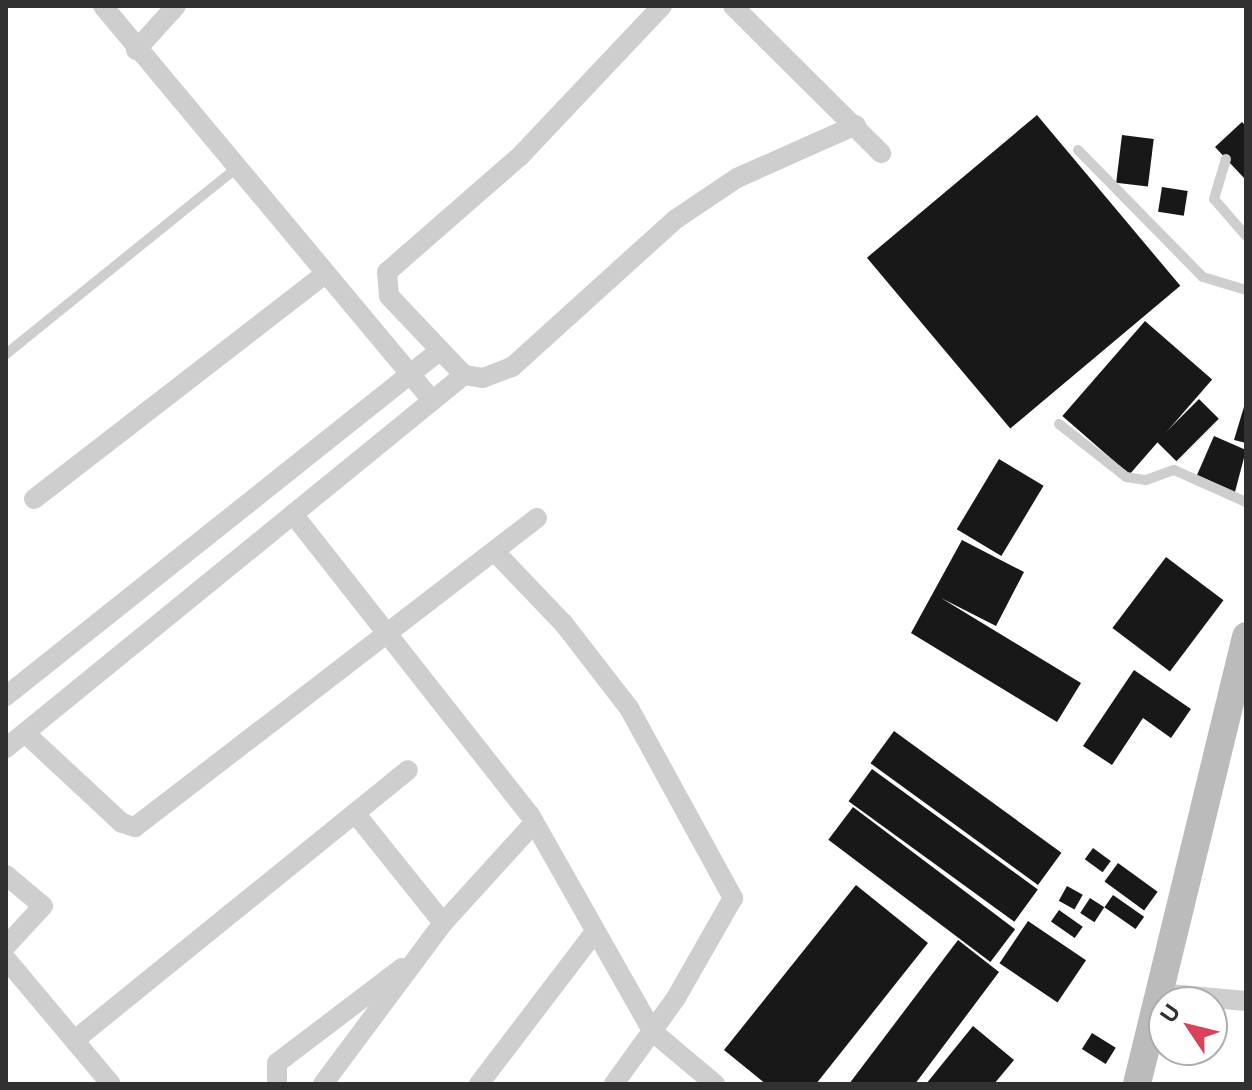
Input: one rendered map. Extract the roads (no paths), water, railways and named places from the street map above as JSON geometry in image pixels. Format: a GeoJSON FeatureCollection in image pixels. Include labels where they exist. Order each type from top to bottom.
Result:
{"type":"FeatureCollection","features":[{"type":"Feature","properties":{"kind":"main road"},"geometry":{"type":"LineString","coordinates":[[1161,986],[1246,636]]}},
{"type":"Feature","properties":{"kind":"main road"},"geometry":{"type":"LineString","coordinates":[[1137,1084],[1148,1038]]}},
{"type":"Feature","properties":{"kind":"street"},"geometry":{"type":"LineString","coordinates":[[103,6],[233,171],[431,399]]}},
{"type":"Feature","properties":{"kind":"street"},"geometry":{"type":"LineString","coordinates":[[136,50],[176,6]]}},
{"type":"Feature","properties":{"kind":"street"},"geometry":{"type":"LineString","coordinates":[[662,6],[519,157],[387,272],[389,296],[438,352],[464,375],[483,378],[512,367],[676,219],[737,178],[856,125]]}},
{"type":"Feature","properties":{"kind":"street"},"geometry":{"type":"LineString","coordinates":[[733,6],[881,153]]}},
{"type":"Feature","properties":{"kind":"street"},"geometry":{"type":"LineString","coordinates":[[34,499],[325,274]]}},
{"type":"Feature","properties":{"kind":"street"},"geometry":{"type":"LineString","coordinates":[[6,696],[438,352]]}},
{"type":"Feature","properties":{"kind":"street"},"geometry":{"type":"LineString","coordinates":[[6,748],[464,375]]}},
{"type":"Feature","properties":{"kind":"street"},"geometry":{"type":"LineString","coordinates":[[293,514],[534,823],[653,1032],[715,1084]]}},
{"type":"Feature","properties":{"kind":"street"},"geometry":{"type":"LineString","coordinates":[[25,733],[133,828],[385,631],[497,554],[537,518]]}},
{"type":"Feature","properties":{"kind":"street"},"geometry":{"type":"LineString","coordinates":[[497,554],[564,624],[629,708],[731,892],[730,908],[653,1032],[614,1084]]}},
{"type":"Feature","properties":{"kind":"street"},"geometry":{"type":"LineString","coordinates":[[76,1039],[408,770]]}},
{"type":"Feature","properties":{"kind":"street"},"geometry":{"type":"LineString","coordinates":[[355,813],[443,923]]}},
{"type":"Feature","properties":{"kind":"street"},"geometry":{"type":"LineString","coordinates":[[323,1084],[443,923],[534,823]]}},
{"type":"Feature","properties":{"kind":"street"},"geometry":{"type":"LineString","coordinates":[[6,875],[43,906],[6,946]]}},
{"type":"Feature","properties":{"kind":"street"},"geometry":{"type":"LineString","coordinates":[[479,1084],[594,933]]}},
{"type":"Feature","properties":{"kind":"street"},"geometry":{"type":"LineString","coordinates":[[277,1084],[277,1063],[417,957]]}},
{"type":"Feature","properties":{"kind":"street"},"geometry":{"type":"LineString","coordinates":[[6,959],[111,1084]]}},
{"type":"Feature","properties":{"kind":"lane"},"geometry":{"type":"LineString","coordinates":[[1078,150],[1203,277],[1246,290]]}},
{"type":"Feature","properties":{"kind":"lane"},"geometry":{"type":"LineString","coordinates":[[1226,159],[1214,199],[1246,236]]}},
{"type":"Feature","properties":{"kind":"lane"},"geometry":{"type":"LineString","coordinates":[[6,354],[233,171]]}},
{"type":"Feature","properties":{"kind":"lane"},"geometry":{"type":"LineString","coordinates":[[1059,424],[1126,477],[1146,480],[1174,470],[1246,502]]}}]}
